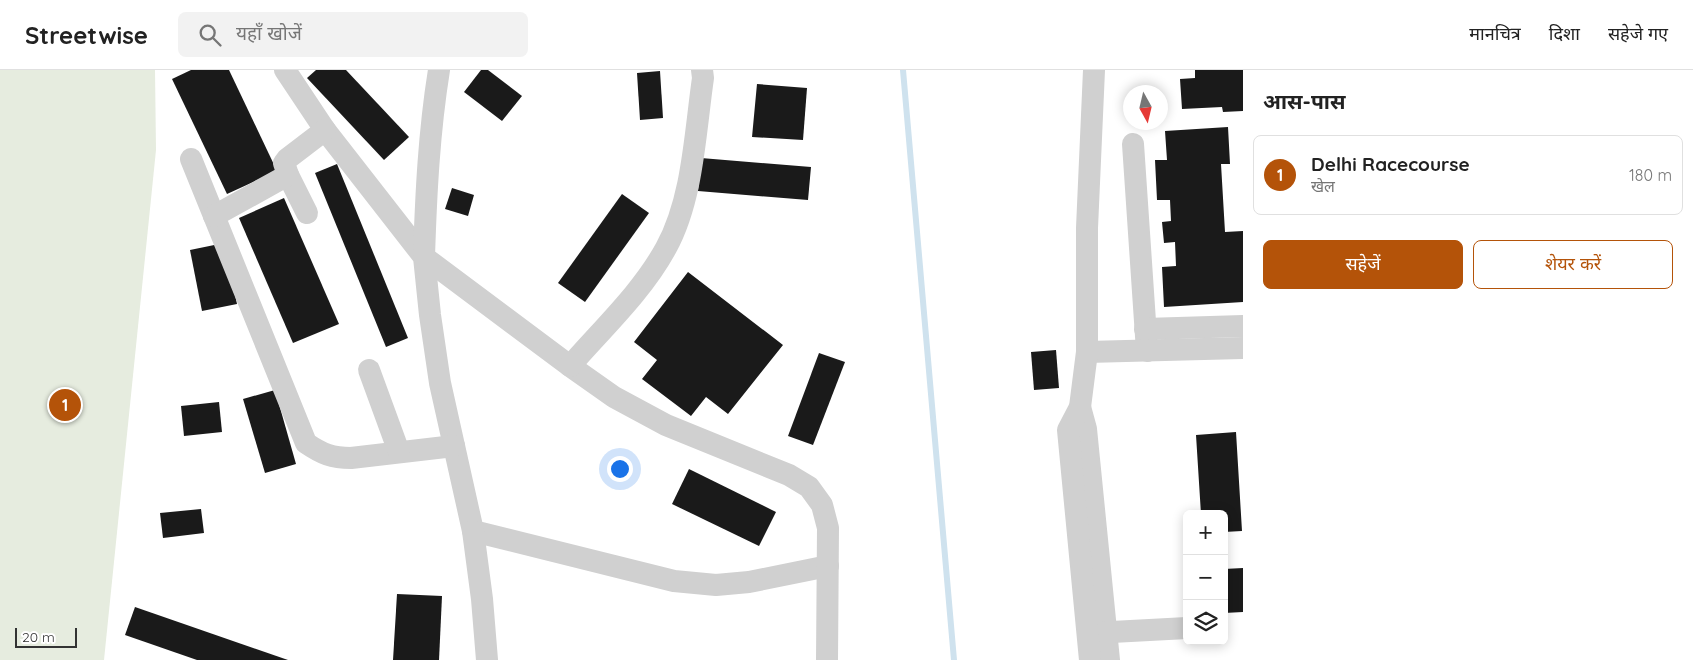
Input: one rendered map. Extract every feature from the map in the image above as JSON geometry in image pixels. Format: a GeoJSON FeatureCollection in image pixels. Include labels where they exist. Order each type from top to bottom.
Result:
{"type":"FeatureCollection","features":[{"type":"Feature","properties":{"kind":"street"},"geometry":{"type":"LineString","coordinates":[[285,70],[325,130],[424,256],[614,397],[666,425],[789,476],[809,487],[822,505],[828,528],[827,660]]}},
{"type":"Feature","properties":{"kind":"street"},"geometry":{"type":"LineString","coordinates":[[439,70],[434,101],[427,181],[424,256],[440,383],[473,531],[482,599],[486,660]]}},
{"type":"Feature","properties":{"kind":"street"},"geometry":{"type":"LineString","coordinates":[[570,366],[641,285],[666,248],[680,215],[690,175],[703,78],[702,70]]}},
{"type":"Feature","properties":{"kind":"street"},"geometry":{"type":"LineString","coordinates":[[1094,70],[1087,228],[1087,352],[1080,407],[1068,430],[1097,632],[1109,660]]}},
{"type":"Feature","properties":{"kind":"street"},"geometry":{"type":"LineString","coordinates":[[307,212],[284,163],[325,130]]}},
{"type":"Feature","properties":{"kind":"street"},"geometry":{"type":"LineString","coordinates":[[1133,144],[1146,351]]}},
{"type":"Feature","properties":{"kind":"street"},"geometry":{"type":"LineString","coordinates":[[191,159],[306,443],[318,451],[335,458],[351,458],[454,446]]}},
{"type":"Feature","properties":{"kind":"street"},"geometry":{"type":"LineString","coordinates":[[214,216],[288,175]]}},
{"type":"Feature","properties":{"kind":"street"},"geometry":{"type":"LineString","coordinates":[[1145,329],[1243,326]]}},
{"type":"Feature","properties":{"kind":"street"},"geometry":{"type":"LineString","coordinates":[[1087,352],[1243,348]]}},
{"type":"Feature","properties":{"kind":"street"},"geometry":{"type":"LineString","coordinates":[[368,370],[399,452]]}},
{"type":"Feature","properties":{"kind":"street"},"geometry":{"type":"LineString","coordinates":[[473,531],[674,582],[716,585],[750,582],[828,566]]}},
{"type":"Feature","properties":{"kind":"street"},"geometry":{"type":"LineString","coordinates":[[1097,632],[1183,628]]}},
{"type":"Feature","properties":{"kind":"street"},"geometry":{"type":"LineString","coordinates":[[1090,660],[1097,632]]}},
{"type":"Feature","properties":{"kind":"shaded area"},"geometry":{"type":"Polygon","coordinates":[[[0,70],[155,70],[156,150],[104,660],[0,660],[0,70]]]}},
{"type":"Feature","properties":{"kind":"building"},"geometry":{"type":"Polygon","coordinates":[[[191,70],[229,70],[277,171],[227,194],[172,79],[191,70]]]}},
{"type":"Feature","properties":{"kind":"building"},"geometry":{"type":"Polygon","coordinates":[[[316,70],[346,70],[409,137],[384,160],[307,78],[316,70]]]}},
{"type":"Feature","properties":{"kind":"building"},"geometry":{"type":"Polygon","coordinates":[[[481,70],[488,70],[522,96],[502,121],[464,92],[481,70]]]}},
{"type":"Feature","properties":{"kind":"building"},"geometry":{"type":"Polygon","coordinates":[[[1195,70],[1243,70],[1243,111],[1223,112],[1222,107],[1182,109],[1180,79],[1195,78],[1195,70]]]}},
{"type":"Feature","properties":{"kind":"building"},"geometry":{"type":"Polygon","coordinates":[[[660,71],[663,118],[640,120],[637,73],[660,71]]]}},
{"type":"Feature","properties":{"kind":"building"},"geometry":{"type":"Polygon","coordinates":[[[757,84],[807,88],[803,140],[752,137],[757,84]]]}},
{"type":"Feature","properties":{"kind":"building"},"geometry":{"type":"Polygon","coordinates":[[[1228,127],[1230,164],[1221,164],[1225,232],[1243,231],[1243,302],[1164,307],[1162,267],[1176,266],[1175,242],[1164,243],[1162,222],[1171,221],[1170,200],[1157,200],[1155,160],[1167,160],[1165,131],[1228,127]]]}},
{"type":"Feature","properties":{"kind":"building"},"geometry":{"type":"Polygon","coordinates":[[[701,158],[811,167],[808,200],[698,191],[701,158]]]}},
{"type":"Feature","properties":{"kind":"building"},"geometry":{"type":"Polygon","coordinates":[[[337,164],[408,338],[386,347],[315,173],[337,164]]]}},
{"type":"Feature","properties":{"kind":"building"},"geometry":{"type":"Polygon","coordinates":[[[452,188],[474,195],[468,216],[445,209],[452,188]]]}},
{"type":"Feature","properties":{"kind":"building"},"geometry":{"type":"Polygon","coordinates":[[[622,194],[649,213],[585,302],[558,283],[622,194]]]}},
{"type":"Feature","properties":{"kind":"building"},"geometry":{"type":"Polygon","coordinates":[[[284,198],[339,324],[293,343],[239,218],[284,198]]]}},
{"type":"Feature","properties":{"kind":"building"},"geometry":{"type":"Polygon","coordinates":[[[224,243],[237,304],[202,311],[190,250],[224,243]]]}},
{"type":"Feature","properties":{"kind":"building"},"geometry":{"type":"Polygon","coordinates":[[[688,272],[783,345],[728,414],[706,397],[691,416],[642,379],[657,360],[634,342],[688,272]]]}},
{"type":"Feature","properties":{"kind":"building"},"geometry":{"type":"Polygon","coordinates":[[[1056,350],[1059,388],[1034,390],[1031,352],[1056,350]]]}},
{"type":"Feature","properties":{"kind":"building"},"geometry":{"type":"Polygon","coordinates":[[[819,353],[845,362],[813,445],[788,436],[819,353]]]}},
{"type":"Feature","properties":{"kind":"building"},"geometry":{"type":"Polygon","coordinates":[[[275,390],[296,464],[265,473],[243,399],[275,390]]]}},
{"type":"Feature","properties":{"kind":"building"},"geometry":{"type":"Polygon","coordinates":[[[219,402],[222,432],[184,436],[181,406],[219,402]]]}},
{"type":"Feature","properties":{"kind":"building"},"geometry":{"type":"Polygon","coordinates":[[[1236,432],[1242,531],[1228,532],[1228,510],[1201,510],[1196,435],[1236,432]]]}},
{"type":"Feature","properties":{"kind":"building"},"geometry":{"type":"Polygon","coordinates":[[[689,469],[776,512],[759,546],[672,504],[689,469]]]}},
{"type":"Feature","properties":{"kind":"building"},"geometry":{"type":"Polygon","coordinates":[[[201,509],[204,533],[163,538],[160,513],[201,509]]]}},
{"type":"Feature","properties":{"kind":"building"},"geometry":{"type":"Polygon","coordinates":[[[1243,568],[1243,612],[1228,613],[1228,569],[1243,568]]]}},
{"type":"Feature","properties":{"kind":"building"},"geometry":{"type":"Polygon","coordinates":[[[397,594],[442,596],[439,660],[393,660],[397,594]]]}},
{"type":"Feature","properties":{"kind":"building"},"geometry":{"type":"Polygon","coordinates":[[[135,607],[288,660],[197,660],[125,635],[135,607]]]}},
{"type":"Feature","properties":{"kind":"waterway"},"geometry":{"type":"LineString","coordinates":[[903,70],[954,660]]}},
{"type":"Feature","properties":{"kind":"place","name":"Delhi Racecourse"},"geometry":{"type":"Point","coordinates":[65,405]}}]}
